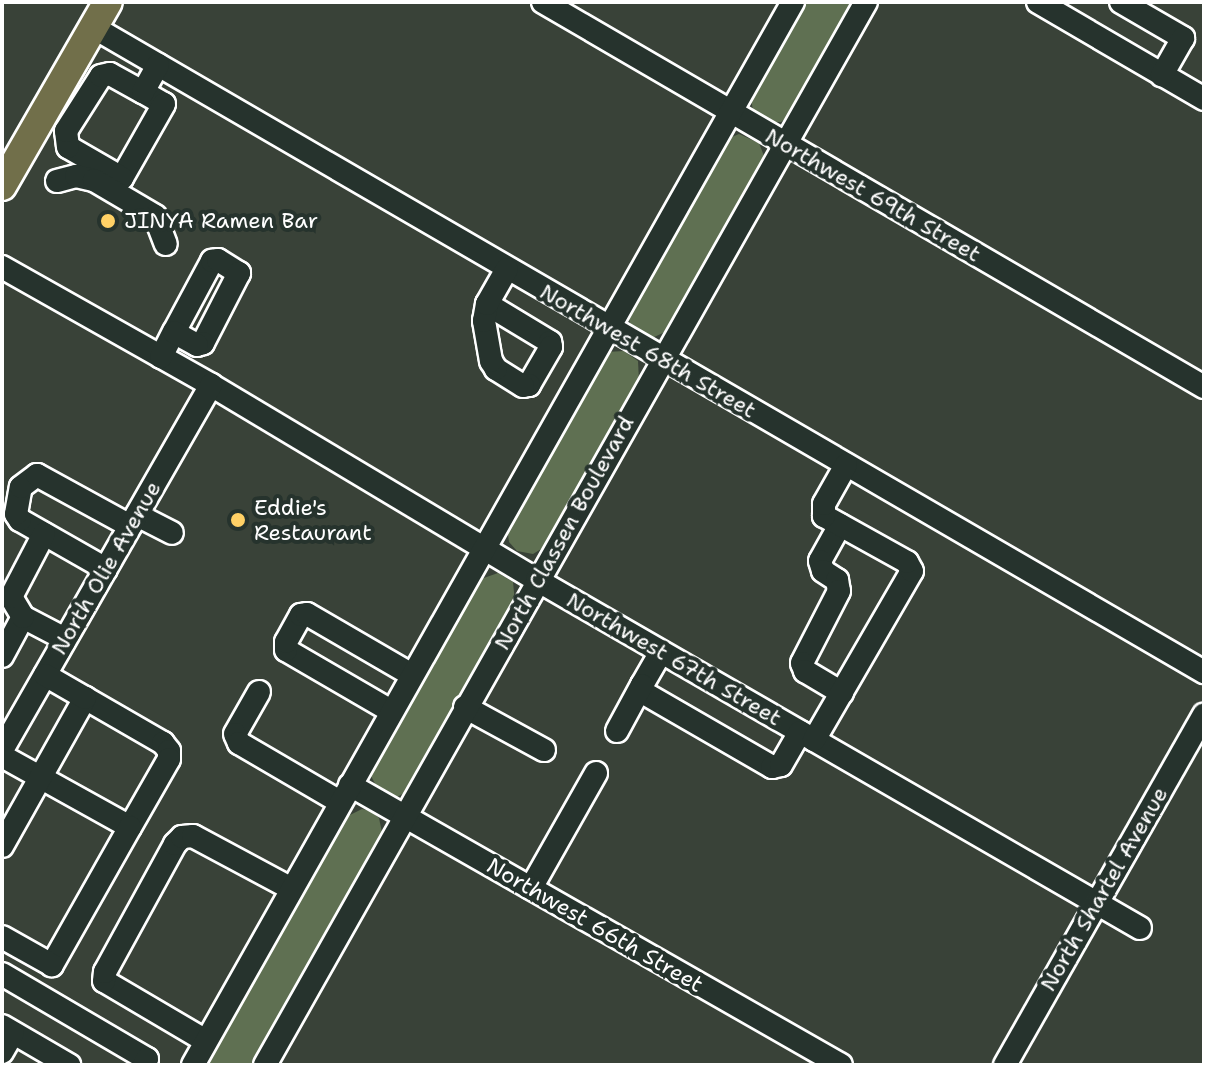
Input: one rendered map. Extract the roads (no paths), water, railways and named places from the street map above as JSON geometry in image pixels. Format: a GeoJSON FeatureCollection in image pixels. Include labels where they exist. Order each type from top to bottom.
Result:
{"type":"FeatureCollection","features":[{"type":"Feature","properties":{"kind":"main road"},"geometry":{"type":"LineString","coordinates":[[5,173],[108,2]]}},
{"type":"Feature","properties":{"kind":"street","name":"Northwest 69th Street"},"geometry":{"type":"LineString","coordinates":[[543,2],[1204,387]]}},
{"type":"Feature","properties":{"kind":"street"},"geometry":{"type":"LineString","coordinates":[[193,1065],[793,2]]}},
{"type":"Feature","properties":{"kind":"street","name":"North Classen Boulevard"},"geometry":{"type":"LineString","coordinates":[[265,1065],[866,2]]}},
{"type":"Feature","properties":{"kind":"street"},"geometry":{"type":"LineString","coordinates":[[1038,2],[1204,99]]}},
{"type":"Feature","properties":{"kind":"street"},"geometry":{"type":"LineString","coordinates":[[1121,2],[1183,38],[1162,75]]}},
{"type":"Feature","properties":{"kind":"street","name":"Northwest 68th Street"},"geometry":{"type":"LineString","coordinates":[[93,27],[1204,672]]}},
{"type":"Feature","properties":{"kind":"street"},"geometry":{"type":"LineString","coordinates":[[143,92],[158,65]]}},
{"type":"Feature","properties":{"kind":"street"},"geometry":{"type":"LineString","coordinates":[[110,74],[143,92],[164,104],[122,178],[68,147],[66,131],[101,76],[110,74]]}},
{"type":"Feature","properties":{"kind":"street"},"geometry":{"type":"LineString","coordinates":[[57,181],[76,176],[94,180],[155,216],[166,244]]}},
{"type":"Feature","properties":{"kind":"street","name":"Northwest 67th Street"},"geometry":{"type":"LineString","coordinates":[[2,267],[211,385],[537,580],[1140,928]]}},
{"type":"Feature","properties":{"kind":"street"},"geometry":{"type":"LineString","coordinates":[[487,304],[507,269]]}},
{"type":"Feature","properties":{"kind":"street"},"geometry":{"type":"LineString","coordinates":[[161,357],[174,332]]}},
{"type":"Feature","properties":{"kind":"street","name":"North Olie Avenue"},"geometry":{"type":"LineString","coordinates":[[2,753],[211,385]]}},
{"type":"Feature","properties":{"kind":"street"},"geometry":{"type":"LineString","coordinates":[[642,685],[644,693],[772,767],[781,765],[842,693],[912,571],[907,562],[840,525],[822,511],[846,465]]}},
{"type":"Feature","properties":{"kind":"street"},"geometry":{"type":"LineString","coordinates":[[106,569],[20,520],[9,503],[21,487],[37,475],[133,520],[172,533]]}},
{"type":"Feature","properties":{"kind":"street"},"geometry":{"type":"LineString","coordinates":[[840,525],[820,561],[823,571],[837,580],[839,591],[802,663],[805,671],[842,693]]}},
{"type":"Feature","properties":{"kind":"street"},"geometry":{"type":"LineString","coordinates":[[44,534],[6,597],[23,617],[65,639]]}},
{"type":"Feature","properties":{"kind":"street"},"geometry":{"type":"LineString","coordinates":[[391,711],[286,650],[286,642],[301,615],[307,614],[412,675]]}},
{"type":"Feature","properties":{"kind":"street"},"geometry":{"type":"LineString","coordinates":[[2,656],[23,617]]}},
{"type":"Feature","properties":{"kind":"street"},"geometry":{"type":"LineString","coordinates":[[617,731],[661,652]]}},
{"type":"Feature","properties":{"kind":"street"},"geometry":{"type":"LineString","coordinates":[[2,937],[52,965],[169,759],[169,751],[163,743],[45,675]]}},
{"type":"Feature","properties":{"kind":"street","name":"Northwest 66th Street"},"geometry":{"type":"LineString","coordinates":[[259,692],[235,734],[239,743],[345,794],[403,817],[841,1065]]}},
{"type":"Feature","properties":{"kind":"street"},"geometry":{"type":"LineString","coordinates":[[2,846],[85,698]]}},
{"type":"Feature","properties":{"kind":"street"},"geometry":{"type":"LineString","coordinates":[[465,707],[544,750]]}},
{"type":"Feature","properties":{"kind":"street","name":"North Shartel Avenue"},"geometry":{"type":"LineString","coordinates":[[1005,1065],[1204,714]]}},
{"type":"Feature","properties":{"kind":"street"},"geometry":{"type":"LineString","coordinates":[[2,753],[130,827]]}},
{"type":"Feature","properties":{"kind":"street"},"geometry":{"type":"LineString","coordinates":[[531,888],[596,773]]}},
{"type":"Feature","properties":{"kind":"street"},"geometry":{"type":"LineString","coordinates":[[206,1041],[104,981],[105,972],[175,844],[182,837],[193,836],[292,889]]}},
{"type":"Feature","properties":{"kind":"street"},"geometry":{"type":"LineString","coordinates":[[2,974],[147,1059],[144,1065]]}},
{"type":"Feature","properties":{"kind":"street"},"geometry":{"type":"LineString","coordinates":[[6,1037],[69,1065]]}},
{"type":"Feature","properties":{"kind":"place","name":"JINYA Ramen Bar"},"geometry":{"type":"Point","coordinates":[108,221]}},
{"type":"Feature","properties":{"kind":"place","name":"Eddie's Restaurant"},"geometry":{"type":"Point","coordinates":[238,520]}}]}
